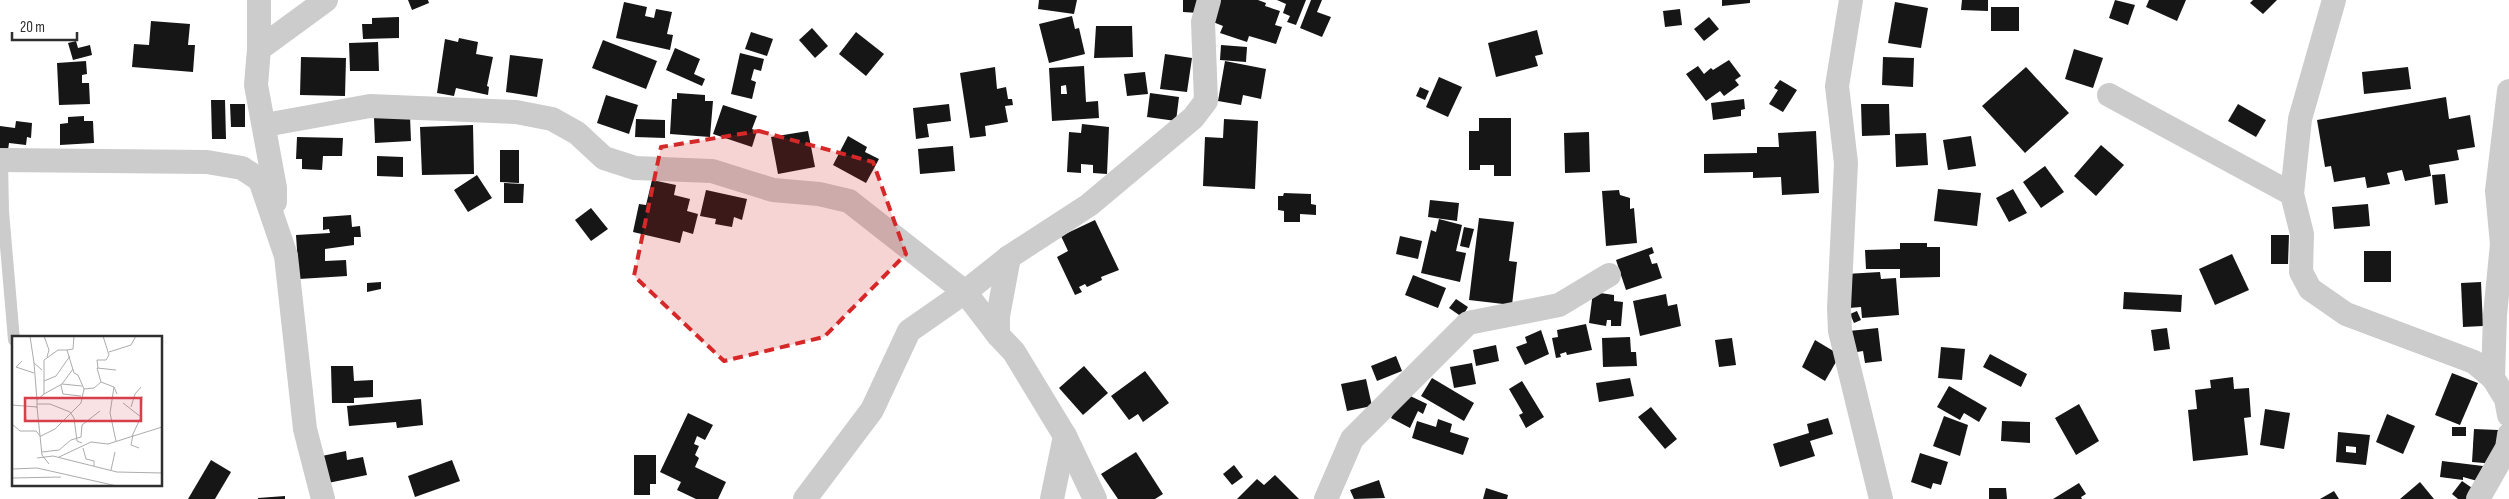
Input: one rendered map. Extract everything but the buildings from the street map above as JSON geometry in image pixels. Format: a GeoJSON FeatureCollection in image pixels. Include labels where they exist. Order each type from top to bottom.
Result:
{"type":"FeatureCollection","features":[{"type":"Feature","properties":{"kind":"street"},"geometry":{"type":"LineString","coordinates":[[258,0],[259,49],[256,85],[276,188],[276,221]]}},
{"type":"Feature","properties":{"kind":"street"},"geometry":{"type":"LineString","coordinates":[[259,49],[326,0]]}},
{"type":"Feature","properties":{"kind":"street"},"geometry":{"type":"LineString","coordinates":[[806,499],[872,410],[909,331],[965,292],[1009,257],[1088,205],[1193,118],[1206,101],[1203,22],[1209,0]]}},
{"type":"Feature","properties":{"kind":"street"},"geometry":{"type":"LineString","coordinates":[[1852,0],[1838,86],[1846,163],[1839,308],[1840,332],[1882,499]]}},
{"type":"Feature","properties":{"kind":"street"},"geometry":{"type":"LineString","coordinates":[[2334,0],[2300,119],[2292,194],[2302,234],[2301,272],[2310,289],[2346,314],[2474,362],[2493,378],[2506,399],[2509,415]]}},
{"type":"Feature","properties":{"kind":"street"},"geometry":{"type":"LineString","coordinates":[[2493,378],[2495,315],[2502,244],[2497,191],[2509,91]]}},
{"type":"Feature","properties":{"kind":"street"},"geometry":{"type":"LineString","coordinates":[[2109,95],[2292,194]]}},
{"type":"Feature","properties":{"kind":"street"},"geometry":{"type":"LineString","coordinates":[[265,124],[370,106],[516,112],[552,119],[577,133],[604,158],[635,168],[712,171],[773,190],[819,194],[849,202],[965,292],[998,335],[1014,352],[1065,436],[1094,499]]}},
{"type":"Feature","properties":{"kind":"street"},"geometry":{"type":"LineString","coordinates":[[1,160],[208,162],[242,168],[260,180],[276,221],[286,256],[305,429],[323,499]]}},
{"type":"Feature","properties":{"kind":"street"},"geometry":{"type":"LineString","coordinates":[[998,335],[998,316],[1009,257]]}},
{"type":"Feature","properties":{"kind":"street"},"geometry":{"type":"LineString","coordinates":[[1326,499],[1352,439],[1468,323],[1560,305],[1609,275]]}},
{"type":"Feature","properties":{"kind":"street"},"geometry":{"type":"LineString","coordinates":[[2483,496],[2507,448],[2509,434]]}},
{"type":"Feature","properties":{"kind":"street"},"geometry":{"type":"LineString","coordinates":[[1052,499],[1065,436]]}},
{"type":"Feature","properties":{"kind":"lane"},"geometry":{"type":"LineString","coordinates":[[1,160],[3,211],[14,336]]}},
{"type":"Feature","properties":{"kind":"highlighted area"},"geometry":{"type":"Polygon","coordinates":[[[759,131],[873,162],[906,254],[824,337],[724,361],[634,276],[661,147],[759,131]]]}}]}
